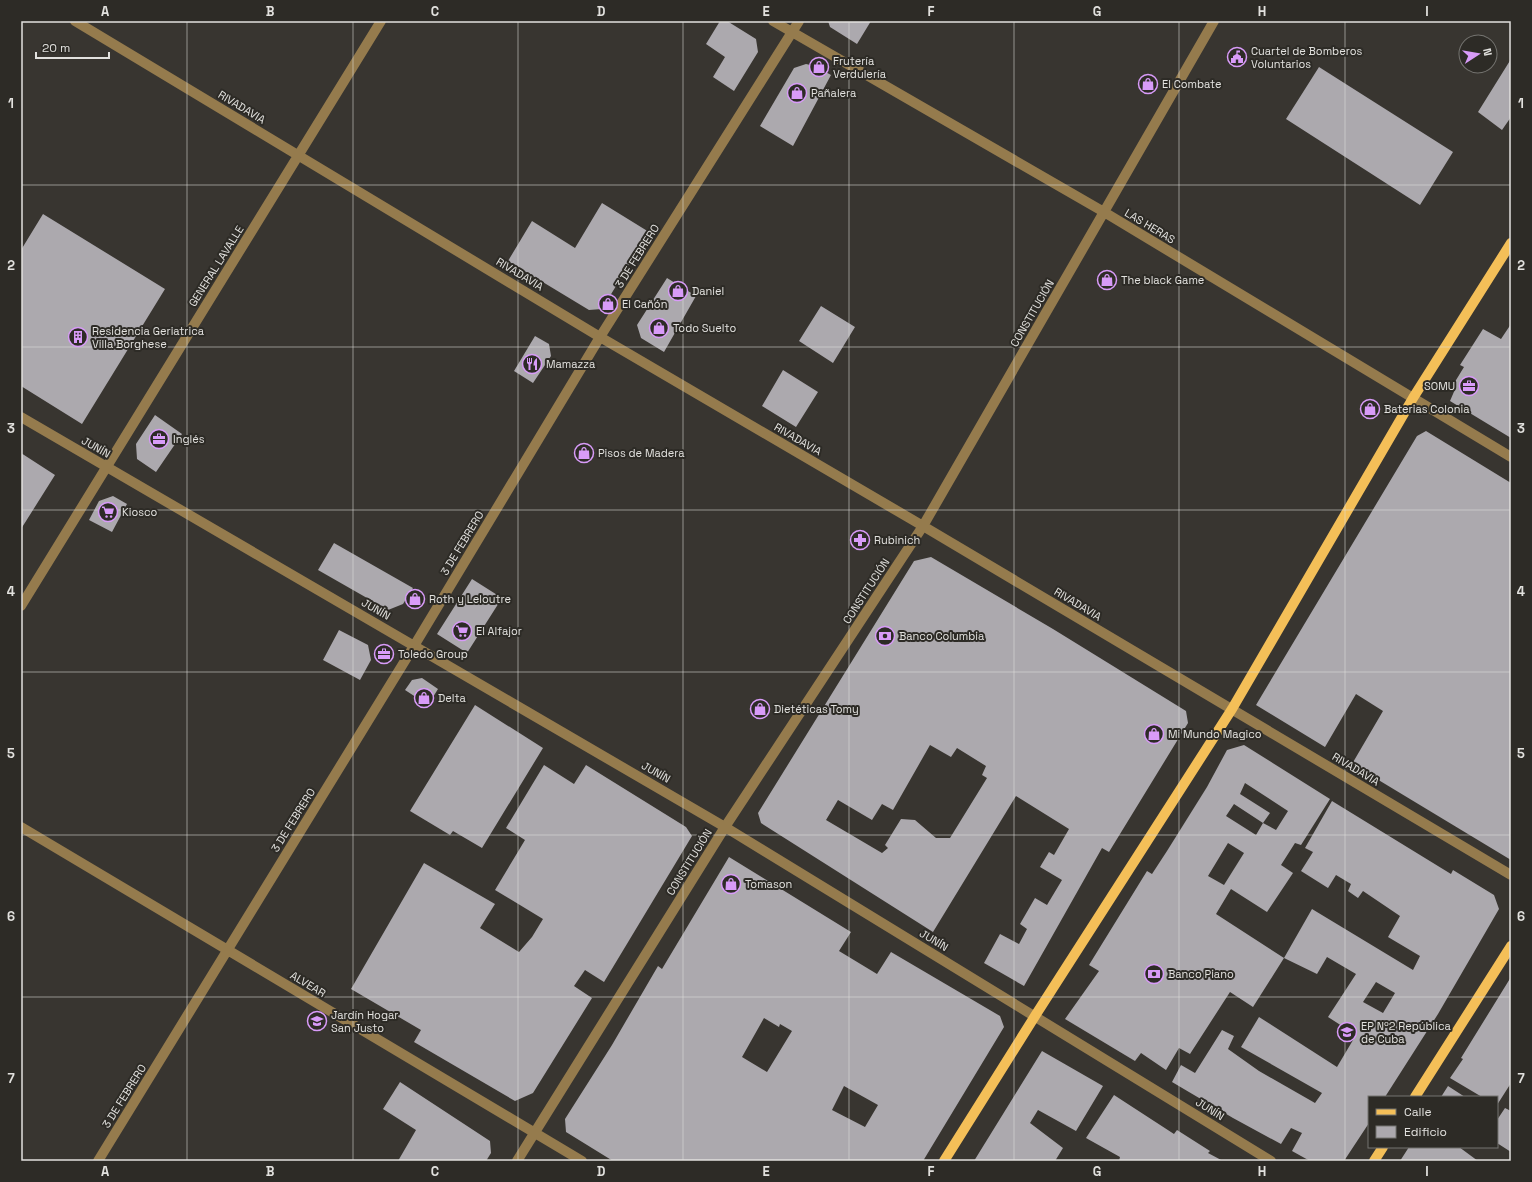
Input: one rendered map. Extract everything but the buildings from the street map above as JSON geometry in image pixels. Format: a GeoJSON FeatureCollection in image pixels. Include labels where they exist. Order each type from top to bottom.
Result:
{"type":"FeatureCollection","features":[{"type":"Feature","properties":{"kind":"main road"},"geometry":{"type":"LineString","coordinates":[[944,1161],[1232,709],[1413,398],[1511,243]]}},
{"type":"Feature","properties":{"kind":"main road"},"geometry":{"type":"LineString","coordinates":[[1416,1096],[1511,946]]}},
{"type":"Feature","properties":{"kind":"main road"},"geometry":{"type":"LineString","coordinates":[[1374,1161],[1382,1148]]}},
{"type":"Feature","properties":{"kind":"street","name":"RIVADAVIA"},"geometry":{"type":"LineString","coordinates":[[75,21],[299,154],[600,337],[923,526],[1511,875]]}},
{"type":"Feature","properties":{"kind":"street","name":"GENERAL LAVALLE"},"geometry":{"type":"LineString","coordinates":[[21,606],[381,21]]}},
{"type":"Feature","properties":{"kind":"street","name":"LAS HERAS"},"geometry":{"type":"LineString","coordinates":[[773,21],[1104,212],[1511,457]]}},
{"type":"Feature","properties":{"kind":"street","name":"3 DE FEBRERO"},"geometry":{"type":"LineString","coordinates":[[98,1161],[414,646],[600,337],[800,21]]}},
{"type":"Feature","properties":{"kind":"street","name":"CONSTITUCIÓN"},"geometry":{"type":"LineString","coordinates":[[517,1161],[725,827],[923,526],[1214,21]]}},
{"type":"Feature","properties":{"kind":"street","name":"JUNÍN"},"geometry":{"type":"LineString","coordinates":[[21,417],[725,827],[1271,1161]]}},
{"type":"Feature","properties":{"kind":"street","name":"ALVEAR"},"geometry":{"type":"LineString","coordinates":[[21,827],[582,1161]]}},
{"type":"Feature","properties":{"kind":"place","name":"Cuartel de Bomberos Voluntarios"},"geometry":{"type":"Point","coordinates":[1237,57]}},
{"type":"Feature","properties":{"kind":"place","name":"Frutería Verdulería"},"geometry":{"type":"Point","coordinates":[819,67]}},
{"type":"Feature","properties":{"kind":"place","name":"El Combate"},"geometry":{"type":"Point","coordinates":[1148,84]}},
{"type":"Feature","properties":{"kind":"place","name":"Pañalera"},"geometry":{"type":"Point","coordinates":[797,93]}},
{"type":"Feature","properties":{"kind":"place","name":"The black Game"},"geometry":{"type":"Point","coordinates":[1107,280]}},
{"type":"Feature","properties":{"kind":"place","name":"Daniel"},"geometry":{"type":"Point","coordinates":[678,291]}},
{"type":"Feature","properties":{"kind":"place","name":"El Cañón"},"geometry":{"type":"Point","coordinates":[608,304]}},
{"type":"Feature","properties":{"kind":"place","name":"Todo Suelto"},"geometry":{"type":"Point","coordinates":[659,328]}},
{"type":"Feature","properties":{"kind":"place","name":"Residencia Geriatrica Villa Borghese"},"geometry":{"type":"Point","coordinates":[78,337]}},
{"type":"Feature","properties":{"kind":"place","name":"Mamazza"},"geometry":{"type":"Point","coordinates":[532,364]}},
{"type":"Feature","properties":{"kind":"place","name":"SOMU"},"geometry":{"type":"Point","coordinates":[1469,386]}},
{"type":"Feature","properties":{"kind":"place","name":"Baterias Colonia"},"geometry":{"type":"Point","coordinates":[1370,409]}},
{"type":"Feature","properties":{"kind":"place","name":"Inglés"},"geometry":{"type":"Point","coordinates":[159,439]}},
{"type":"Feature","properties":{"kind":"place","name":"Pisos de Madera"},"geometry":{"type":"Point","coordinates":[584,453]}},
{"type":"Feature","properties":{"kind":"place","name":"Kiosco"},"geometry":{"type":"Point","coordinates":[108,512]}},
{"type":"Feature","properties":{"kind":"place","name":"Rubinich"},"geometry":{"type":"Point","coordinates":[860,540]}},
{"type":"Feature","properties":{"kind":"place","name":"Roth y Leloutre"},"geometry":{"type":"Point","coordinates":[415,599]}},
{"type":"Feature","properties":{"kind":"place","name":"El Alfajor"},"geometry":{"type":"Point","coordinates":[462,631]}},
{"type":"Feature","properties":{"kind":"place","name":"Banco Columbia"},"geometry":{"type":"Point","coordinates":[885,636]}},
{"type":"Feature","properties":{"kind":"place","name":"Toledo Group"},"geometry":{"type":"Point","coordinates":[384,654]}},
{"type":"Feature","properties":{"kind":"place","name":"Delta"},"geometry":{"type":"Point","coordinates":[424,698]}},
{"type":"Feature","properties":{"kind":"place","name":"Dietéticas Tomy"},"geometry":{"type":"Point","coordinates":[760,709]}},
{"type":"Feature","properties":{"kind":"place","name":"Mi Mundo Magico"},"geometry":{"type":"Point","coordinates":[1154,734]}},
{"type":"Feature","properties":{"kind":"place","name":"Tomason"},"geometry":{"type":"Point","coordinates":[731,884]}},
{"type":"Feature","properties":{"kind":"place","name":"Banco Piano"},"geometry":{"type":"Point","coordinates":[1154,974]}},
{"type":"Feature","properties":{"kind":"place","name":"Jardín Hogar San Justo"},"geometry":{"type":"Point","coordinates":[317,1021]}},
{"type":"Feature","properties":{"kind":"place","name":"EP Nº2 República de Cuba"},"geometry":{"type":"Point","coordinates":[1347,1032]}}]}
